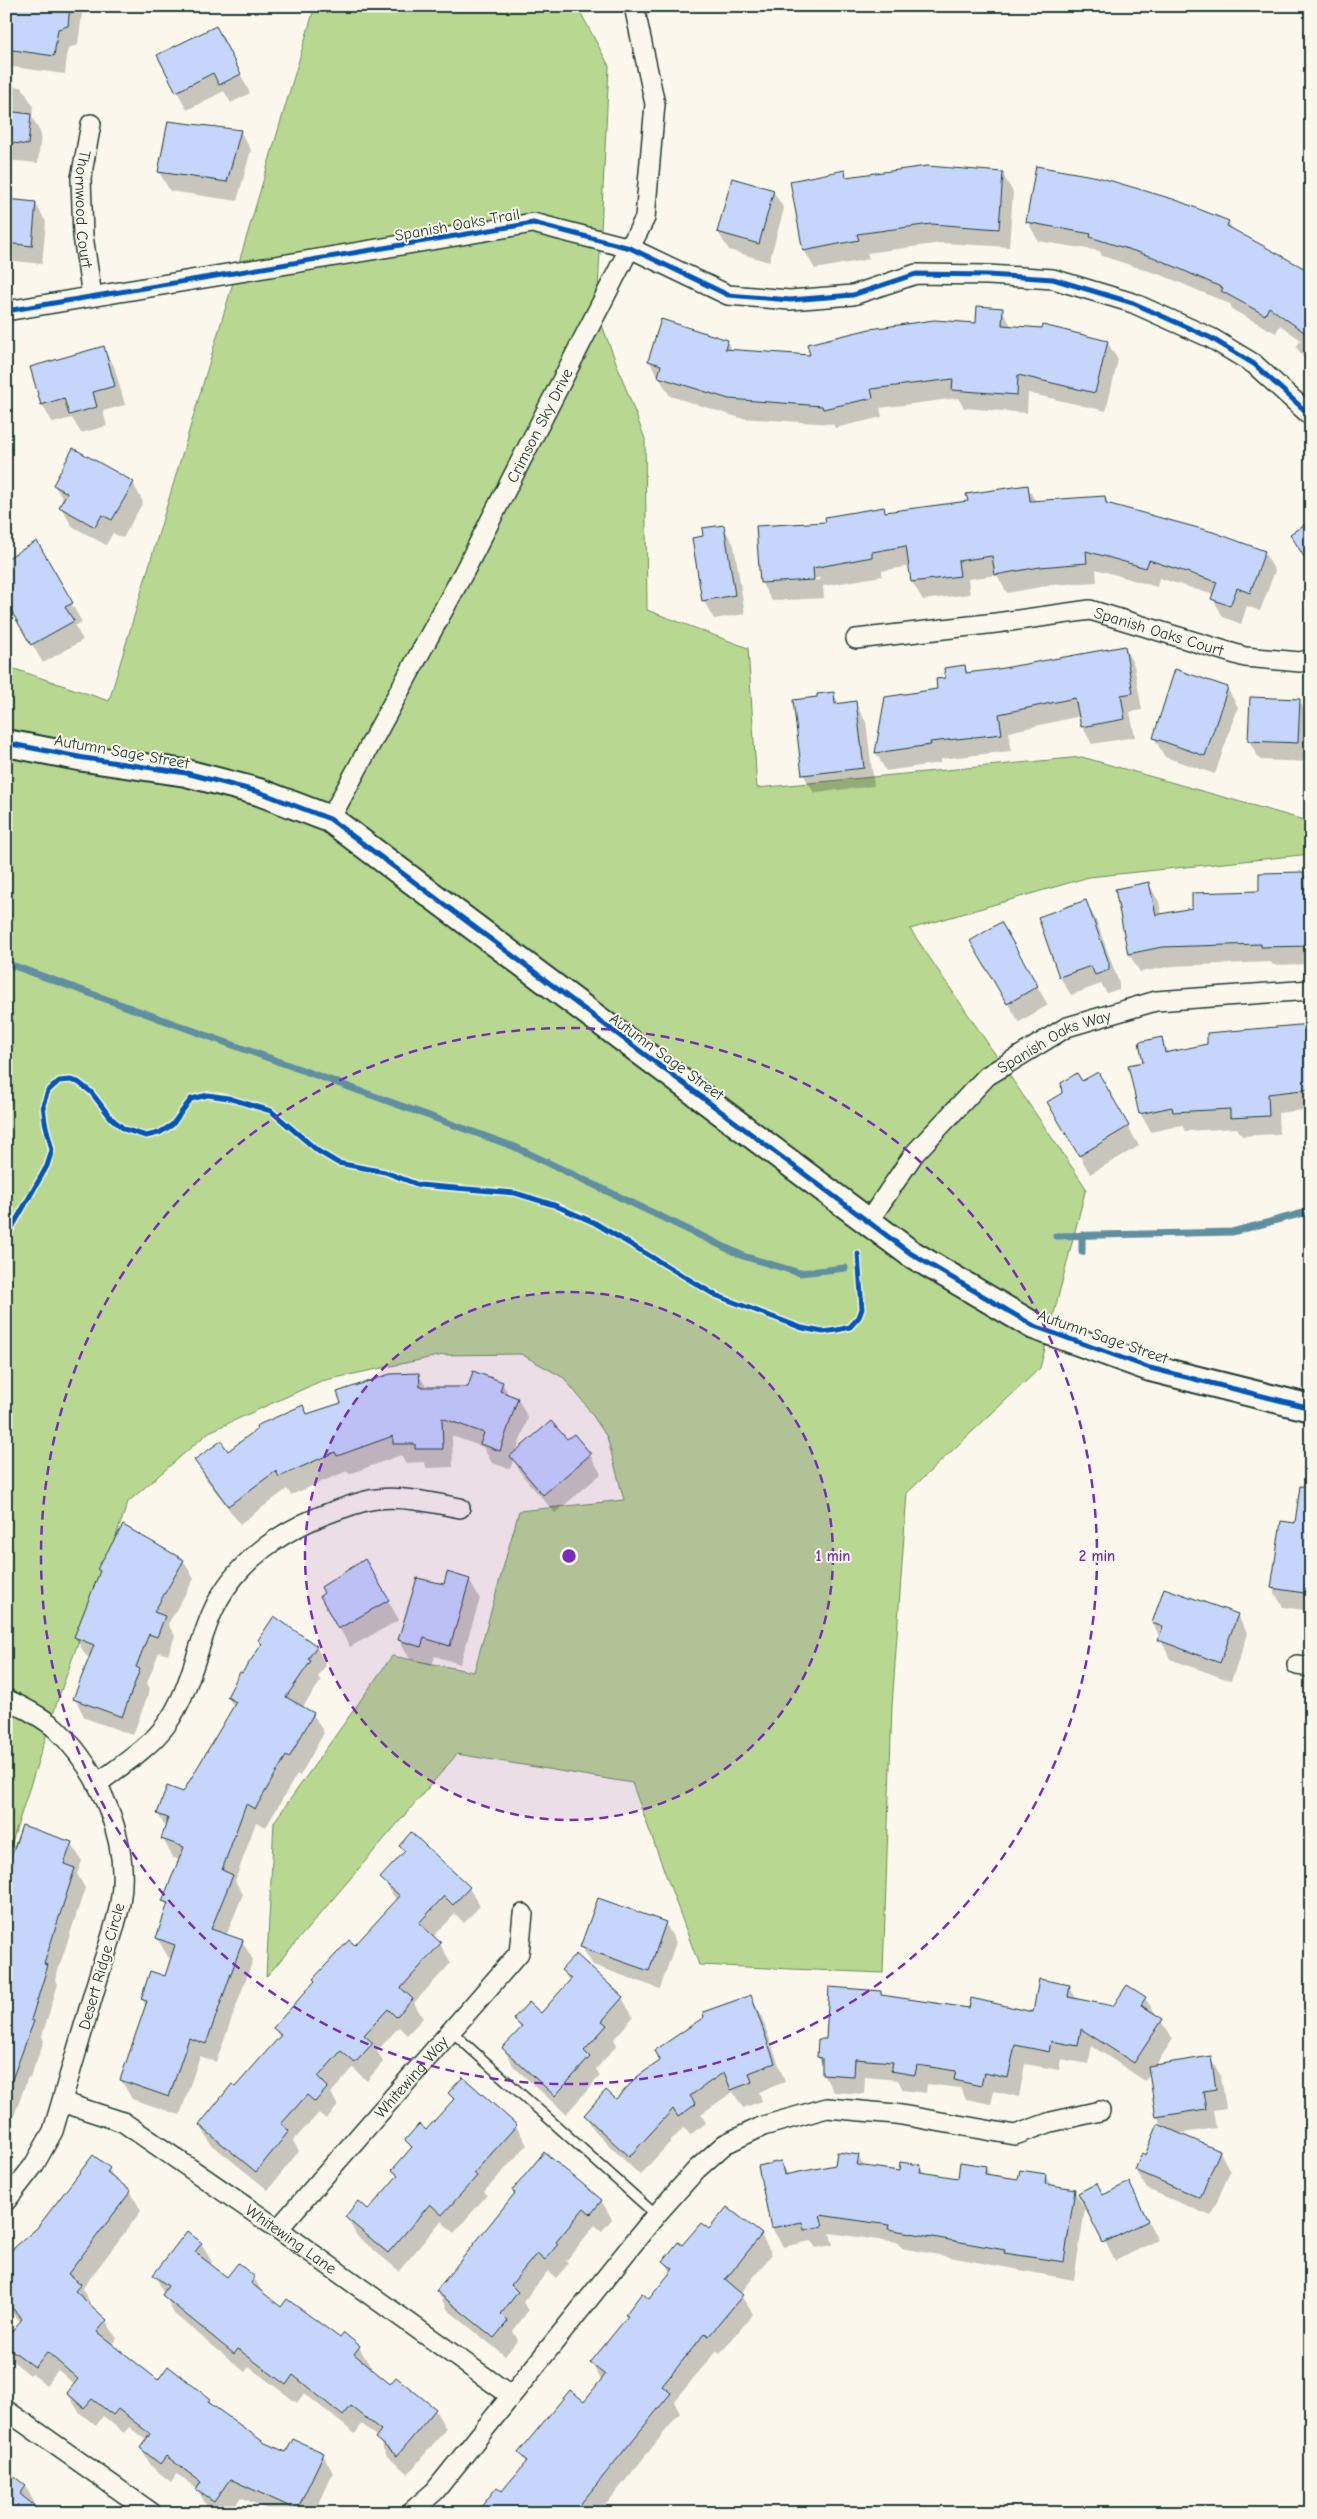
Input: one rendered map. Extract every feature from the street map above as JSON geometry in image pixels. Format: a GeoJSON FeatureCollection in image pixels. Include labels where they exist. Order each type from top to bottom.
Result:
{"type":"FeatureCollection","features":[{"type":"Feature","properties":{"kind":"street","name":"Crimson Sky Drive"},"geometry":{"type":"LineString","coordinates":[[330,819],[465,570],[645,218],[655,104],[634,6]]}},
{"type":"Feature","properties":{"kind":"street","name":"Thornwood Court"},"geometry":{"type":"LineString","coordinates":[[90,124],[81,178],[83,236],[92,296]]}},
{"type":"Feature","properties":{"kind":"street","name":"Spanish Oaks Trail"},"geometry":{"type":"LineString","coordinates":[[6,311],[533,223],[630,248],[728,295],[790,300],[853,295],[916,274],[988,274],[1053,279],[1133,303],[1211,338],[1254,364],[1311,416]]}},
{"type":"Feature","properties":{"kind":"street","name":"Spanish Oaks Court"},"geometry":{"type":"LineString","coordinates":[[856,639],[1090,610],[1245,657],[1300,662],[1311,660]]}},
{"type":"Feature","properties":{"kind":"street","name":"Autumn Sage Street"},"geometry":{"type":"LineString","coordinates":[[6,743],[84,758],[186,773],[259,792],[330,819],[910,1253],[1034,1326],[1150,1368],[1311,1408]]}},
{"type":"Feature","properties":{"kind":"street","name":"Spanish Oaks Way"},"geometry":{"type":"LineString","coordinates":[[868,1222],[914,1154],[987,1076],[1068,1027],[1156,1001],[1311,990]]}},
{"type":"Feature","properties":{"kind":"street"},"geometry":{"type":"LineString","coordinates":[[97,1784],[143,1748],[165,1726],[179,1704],[213,1612],[228,1584],[255,1555],[288,1531],[316,1518],[378,1499],[411,1500],[460,1508]]}},
{"type":"Feature","properties":{"kind":"street","name":"Desert Ridge Circle"},"geometry":{"type":"LineString","coordinates":[[6,1699],[29,1710],[54,1728],[76,1751],[97,1784],[114,1824],[121,1862],[120,1902],[53,2131],[34,2165],[6,2201]]}},
{"type":"Feature","properties":{"kind":"street","name":"Whitewing Way"},"geometry":{"type":"LineString","coordinates":[[278,2229],[519,1953],[523,1914]]}},
{"type":"Feature","properties":{"kind":"street","name":"Whitewing Lane"},"geometry":{"type":"LineString","coordinates":[[62,2102],[123,2122],[278,2229],[510,2396]]}},
{"type":"Feature","properties":{"kind":"street"},"geometry":{"type":"LineString","coordinates":[[410,2513],[434,2490],[656,2215],[697,2168],[725,2144],[763,2126],[827,2108],[896,2114],[1015,2135],[1051,2122],[1100,2111]]}},
{"type":"Feature","properties":{"kind":"street"},"geometry":{"type":"LineString","coordinates":[[6,2410],[152,2513]]}},
{"type":"Feature","properties":{"kind":"lane"},"geometry":{"type":"LineString","coordinates":[[451,2031],[656,2215]]}},
{"type":"Feature","properties":{"kind":"green space"},"geometry":{"type":"Polygon","coordinates":[[[315,6],[577,6],[609,66],[597,312],[645,439],[647,610],[748,648],[757,788],[1082,757],[1311,822],[1311,854],[1089,877],[910,929],[1086,1188],[1040,1368],[907,1493],[892,1706],[883,1973],[699,1965],[632,1783],[457,1754],[266,1977],[274,1822],[392,1656],[474,1672],[519,1511],[624,1500],[607,1437],[585,1404],[564,1378],[521,1354],[443,1355],[321,1381],[209,1432],[128,1502],[58,1699],[6,1861],[6,666],[109,701],[315,6]]]}},
{"type":"Feature","properties":{"kind":"building"},"geometry":{"type":"Polygon","coordinates":[[[6,6],[70,6],[68,26],[58,29],[54,56],[6,49],[6,6]]]}},
{"type":"Feature","properties":{"kind":"building"},"geometry":{"type":"Polygon","coordinates":[[[216,26],[241,74],[219,85],[213,73],[176,92],[157,55],[216,26]]]}},
{"type":"Feature","properties":{"kind":"building"},"geometry":{"type":"Polygon","coordinates":[[[6,111],[31,114],[28,145],[6,142],[6,111]]]}},
{"type":"Feature","properties":{"kind":"building"},"geometry":{"type":"Polygon","coordinates":[[[168,121],[241,130],[227,182],[158,172],[168,121]]]}},
{"type":"Feature","properties":{"kind":"building"},"geometry":{"type":"Polygon","coordinates":[[[927,166],[1003,172],[999,229],[931,224],[857,234],[859,240],[803,251],[790,181],[845,170],[846,177],[927,166]]]}},
{"type":"Feature","properties":{"kind":"building"},"geometry":{"type":"Polygon","coordinates":[[[1036,166],[1098,177],[1176,200],[1229,221],[1227,226],[1311,272],[1311,337],[1269,307],[1265,315],[1221,291],[1223,288],[1153,257],[1090,237],[1091,234],[1026,222],[1036,166]]]}},
{"type":"Feature","properties":{"kind":"building"},"geometry":{"type":"Polygon","coordinates":[[[732,178],[774,190],[759,244],[717,232],[732,178]]]}},
{"type":"Feature","properties":{"kind":"building"},"geometry":{"type":"Polygon","coordinates":[[[6,199],[36,202],[32,246],[6,243],[6,199]]]}},
{"type":"Feature","properties":{"kind":"building"},"geometry":{"type":"Polygon","coordinates":[[[977,306],[1003,308],[1002,325],[1042,328],[1043,325],[1108,341],[1095,393],[1018,375],[1017,395],[952,390],[953,379],[871,389],[873,398],[823,409],[822,406],[729,399],[658,377],[661,365],[648,361],[661,319],[728,340],[725,349],[810,355],[807,344],[870,329],[934,320],[976,323],[977,306]]]}},
{"type":"Feature","properties":{"kind":"building"},"geometry":{"type":"Polygon","coordinates":[[[104,346],[115,386],[93,392],[97,407],[69,415],[64,398],[41,405],[30,367],[104,346]]]}},
{"type":"Feature","properties":{"kind":"building"},"geometry":{"type":"Polygon","coordinates":[[[73,448],[134,482],[112,520],[102,515],[95,527],[59,507],[67,493],[53,485],[73,448]]]}},
{"type":"Feature","properties":{"kind":"building"},"geometry":{"type":"Polygon","coordinates":[[[1028,485],[1030,501],[1105,496],[1106,503],[1213,532],[1265,551],[1250,593],[1237,588],[1230,606],[1211,599],[1217,582],[1149,560],[1146,568],[1086,551],[1087,563],[1040,567],[995,575],[992,556],[958,561],[960,576],[911,582],[906,546],[872,552],[872,557],[813,568],[814,580],[760,583],[756,526],[826,522],[825,517],[884,507],[885,512],[968,501],[966,494],[1028,485]]]}},
{"type":"Feature","properties":{"kind":"building"},"geometry":{"type":"Polygon","coordinates":[[[724,525],[735,595],[702,601],[692,538],[703,536],[702,528],[724,525]]]}},
{"type":"Feature","properties":{"kind":"building"},"geometry":{"type":"Polygon","coordinates":[[[1304,525],[1311,537],[1311,568],[1290,534],[1304,525]]]}},
{"type":"Feature","properties":{"kind":"building"},"geometry":{"type":"Polygon","coordinates":[[[37,541],[73,603],[65,607],[74,621],[31,645],[6,602],[6,559],[37,541]]]}},
{"type":"Feature","properties":{"kind":"building"},"geometry":{"type":"Polygon","coordinates":[[[1125,646],[1133,693],[1121,695],[1125,719],[1081,727],[1075,698],[999,714],[1002,734],[930,742],[931,745],[875,753],[885,697],[937,689],[936,679],[945,678],[944,668],[965,665],[966,673],[1125,646]]]}},
{"type":"Feature","properties":{"kind":"building"},"geometry":{"type":"Polygon","coordinates":[[[1175,669],[1228,687],[1205,756],[1153,738],[1175,669]]]}},
{"type":"Feature","properties":{"kind":"building"},"geometry":{"type":"Polygon","coordinates":[[[834,692],[835,704],[856,701],[864,768],[802,775],[793,700],[817,697],[817,694],[834,692]]]}},
{"type":"Feature","properties":{"kind":"building"},"geometry":{"type":"Polygon","coordinates":[[[1250,697],[1300,699],[1298,743],[1248,741],[1250,697]]]}},
{"type":"Feature","properties":{"kind":"building"},"geometry":{"type":"Polygon","coordinates":[[[1304,872],[1305,906],[1311,906],[1311,946],[1261,947],[1261,944],[1162,947],[1128,954],[1115,889],[1149,882],[1156,915],[1192,908],[1192,893],[1259,891],[1259,873],[1304,872]]]}},
{"type":"Feature","properties":{"kind":"building"},"geometry":{"type":"Polygon","coordinates":[[[1086,900],[1109,963],[1109,970],[1095,975],[1091,966],[1059,977],[1038,917],[1086,900]]]}},
{"type":"Feature","properties":{"kind":"building"},"geometry":{"type":"Polygon","coordinates":[[[1001,922],[1038,986],[1007,1004],[970,941],[1001,922]]]}},
{"type":"Feature","properties":{"kind":"building"},"geometry":{"type":"Polygon","coordinates":[[[1311,1024],[1311,1089],[1268,1094],[1269,1116],[1230,1118],[1230,1109],[1173,1112],[1172,1107],[1139,1114],[1128,1065],[1143,1062],[1139,1042],[1162,1037],[1165,1053],[1207,1044],[1207,1033],[1311,1024]]]}},
{"type":"Feature","properties":{"kind":"building"},"geometry":{"type":"Polygon","coordinates":[[[1098,1072],[1129,1126],[1079,1156],[1047,1102],[1062,1093],[1061,1083],[1077,1073],[1082,1081],[1098,1072]]]}},
{"type":"Feature","properties":{"kind":"building"},"geometry":{"type":"Polygon","coordinates":[[[473,1371],[503,1382],[500,1391],[518,1398],[500,1451],[480,1444],[484,1433],[442,1418],[443,1449],[415,1449],[415,1444],[393,1444],[393,1436],[337,1456],[335,1452],[279,1477],[276,1471],[228,1506],[194,1460],[221,1441],[228,1451],[257,1429],[256,1426],[303,1405],[307,1414],[341,1403],[337,1392],[390,1374],[419,1373],[420,1387],[468,1387],[473,1371]]]}},
{"type":"Feature","properties":{"kind":"building"},"geometry":{"type":"Polygon","coordinates":[[[551,1421],[567,1439],[574,1434],[591,1454],[543,1495],[510,1456],[551,1421]]]}},
{"type":"Feature","properties":{"kind":"building"},"geometry":{"type":"Polygon","coordinates":[[[1300,1486],[1311,1487],[1311,1594],[1271,1588],[1281,1521],[1295,1523],[1300,1486]]]}},
{"type":"Feature","properties":{"kind":"building"},"geometry":{"type":"Polygon","coordinates":[[[123,1525],[184,1560],[154,1612],[165,1616],[157,1637],[149,1634],[136,1667],[140,1669],[122,1717],[73,1699],[94,1645],[74,1637],[100,1571],[97,1569],[123,1525]]]}},
{"type":"Feature","properties":{"kind":"building"},"geometry":{"type":"Polygon","coordinates":[[[365,1559],[389,1600],[338,1629],[320,1596],[324,1593],[321,1587],[365,1559]]]}},
{"type":"Feature","properties":{"kind":"building"},"geometry":{"type":"Polygon","coordinates":[[[447,1572],[470,1579],[450,1646],[424,1638],[421,1647],[398,1640],[417,1578],[444,1584],[447,1572]]]}},
{"type":"Feature","properties":{"kind":"building"},"geometry":{"type":"Polygon","coordinates":[[[1164,1588],[1238,1614],[1220,1663],[1158,1640],[1163,1627],[1152,1623],[1164,1588]]]}},
{"type":"Feature","properties":{"kind":"building"},"geometry":{"type":"Polygon","coordinates":[[[274,1616],[317,1646],[308,1659],[311,1661],[286,1697],[314,1713],[289,1758],[286,1756],[255,1809],[246,1804],[222,1870],[233,1875],[211,1929],[243,1940],[206,2044],[189,2038],[169,2097],[120,2080],[147,2001],[141,1999],[150,1971],[165,1976],[175,1945],[156,1938],[168,1903],[162,1901],[184,1847],[161,1839],[168,1818],[157,1814],[167,1786],[183,1792],[236,1702],[227,1697],[240,1672],[242,1673],[262,1644],[258,1640],[274,1616]]]}},
{"type":"Feature","properties":{"kind":"building"},"geometry":{"type":"Polygon","coordinates":[[[22,1825],[72,1842],[64,1864],[75,1868],[44,1964],[48,1965],[31,2020],[34,2021],[8,2090],[6,1872],[22,1825]]]}},
{"type":"Feature","properties":{"kind":"building"},"geometry":{"type":"Polygon","coordinates":[[[411,1832],[470,1887],[453,1905],[444,1896],[419,1923],[441,1943],[401,1988],[413,1999],[396,2017],[388,2009],[364,2035],[373,2043],[355,2063],[341,2051],[318,2077],[328,2087],[315,2102],[307,2095],[281,2124],[289,2131],[256,2172],[199,2125],[232,2084],[235,2087],[281,2035],[273,2028],[315,1981],[313,1979],[349,1940],[355,1945],[400,1896],[380,1878],[405,1851],[399,1846],[411,1832]]]}},
{"type":"Feature","properties":{"kind":"building"},"geometry":{"type":"Polygon","coordinates":[[[598,1898],[666,1922],[649,1971],[580,1947],[598,1898]]]}},
{"type":"Feature","properties":{"kind":"building"},"geometry":{"type":"Polygon","coordinates":[[[576,1954],[623,1997],[602,2021],[607,2025],[584,2051],[590,2057],[555,2096],[502,2048],[522,2027],[513,2019],[529,2002],[541,2013],[571,1979],[561,1970],[576,1954]]]}},
{"type":"Feature","properties":{"kind":"building"},"geometry":{"type":"Polygon","coordinates":[[[1039,1979],[1070,1985],[1068,1997],[1113,2006],[1127,1985],[1146,1997],[1141,2005],[1163,2019],[1134,2063],[1081,2029],[1078,2046],[1051,2041],[1049,2052],[1015,2045],[1008,2078],[984,2073],[981,2086],[954,2080],[956,2071],[917,2065],[915,2075],[891,2071],[893,2062],[855,2059],[854,2076],[822,2074],[822,2058],[817,2057],[818,2039],[826,2039],[829,1987],[881,1991],[881,1995],[969,2008],[971,1998],[1033,2012],[1039,1979]]]}},
{"type":"Feature","properties":{"kind":"building"},"geometry":{"type":"Polygon","coordinates":[[[751,1995],[775,2063],[749,2073],[752,2082],[731,2090],[724,2072],[690,2096],[696,2104],[678,2117],[673,2109],[629,2157],[584,2115],[606,2090],[616,2099],[638,2076],[660,2061],[654,2051],[704,2017],[703,2012],[751,1995]]]}},
{"type":"Feature","properties":{"kind":"building"},"geometry":{"type":"Polygon","coordinates":[[[1211,2056],[1216,2089],[1203,2091],[1206,2109],[1156,2117],[1148,2066],[1211,2056]]]}},
{"type":"Feature","properties":{"kind":"building"},"geometry":{"type":"Polygon","coordinates":[[[463,2077],[517,2125],[474,2173],[477,2176],[442,2215],[430,2204],[388,2253],[345,2217],[358,2201],[368,2210],[398,2175],[392,2170],[412,2147],[405,2140],[419,2124],[426,2130],[454,2099],[448,2093],[463,2077]]]}},
{"type":"Feature","properties":{"kind":"building"},"geometry":{"type":"Polygon","coordinates":[[[1158,2124],[1220,2151],[1200,2198],[1135,2170],[1142,2153],[1145,2155],[1158,2124]]]}},
{"type":"Feature","properties":{"kind":"building"},"geometry":{"type":"Polygon","coordinates":[[[544,2152],[602,2200],[591,2214],[584,2208],[556,2242],[558,2244],[545,2260],[537,2253],[511,2285],[518,2292],[501,2314],[508,2321],[494,2338],[436,2291],[515,2193],[512,2191],[544,2152]]]}},
{"type":"Feature","properties":{"kind":"building"},"geometry":{"type":"Polygon","coordinates":[[[837,2152],[859,2155],[857,2165],[899,2171],[900,2162],[921,2165],[920,2172],[958,2178],[960,2162],[986,2166],[985,2174],[1018,2179],[1020,2170],[1046,2174],[1045,2184],[1075,2189],[1064,2262],[1004,2253],[1005,2250],[888,2229],[889,2225],[820,2215],[823,2226],[804,2230],[802,2222],[771,2228],[758,2166],[781,2161],[784,2175],[835,2165],[837,2152]]]}},
{"type":"Feature","properties":{"kind":"building"},"geometry":{"type":"Polygon","coordinates":[[[93,2155],[110,2168],[107,2172],[131,2191],[68,2274],[81,2284],[75,2291],[107,2320],[97,2332],[158,2380],[168,2366],[210,2399],[208,2402],[265,2443],[286,2452],[293,2439],[324,2453],[297,2510],[230,2479],[214,2502],[196,2490],[201,2482],[166,2456],[160,2464],[140,2448],[150,2434],[118,2409],[113,2415],[92,2399],[84,2408],[67,2393],[78,2379],[47,2352],[35,2367],[6,2346],[6,2338],[22,2319],[6,2301],[6,2255],[37,2228],[93,2155]]]}},
{"type":"Feature","properties":{"kind":"building"},"geometry":{"type":"Polygon","coordinates":[[[1129,2182],[1148,2221],[1103,2243],[1078,2193],[1097,2183],[1103,2195],[1129,2182]]]}},
{"type":"Feature","properties":{"kind":"building"},"geometry":{"type":"Polygon","coordinates":[[[727,2207],[762,2234],[725,2280],[743,2295],[709,2336],[705,2333],[662,2386],[671,2393],[597,2484],[573,2513],[476,2513],[497,2487],[502,2491],[527,2461],[518,2453],[570,2390],[584,2401],[605,2375],[590,2363],[628,2316],[625,2315],[642,2293],[649,2299],[673,2269],[663,2261],[678,2242],[682,2245],[701,2223],[709,2229],[727,2207]]]}},
{"type":"Feature","properties":{"kind":"building"},"geometry":{"type":"Polygon","coordinates":[[[187,2231],[202,2243],[195,2252],[227,2277],[238,2263],[255,2277],[251,2283],[281,2307],[287,2299],[340,2338],[344,2333],[360,2346],[354,2354],[390,2384],[396,2377],[436,2409],[397,2456],[375,2438],[381,2430],[351,2406],[343,2416],[293,2375],[286,2385],[238,2349],[234,2354],[162,2295],[168,2286],[153,2275],[187,2231]]]}},
{"type":"Feature","properties":{"kind":"building"},"geometry":{"type":"Polygon","coordinates":[[[6,2470],[26,2486],[20,2494],[43,2513],[6,2513],[6,2470]]]}},
{"type":"Feature","properties":{"kind":"waterway"},"geometry":{"type":"LineString","coordinates":[[6,963],[515,1147],[743,1256],[800,1273],[845,1268]]}},
{"type":"Feature","properties":{"kind":"waterway"},"geometry":{"type":"LineString","coordinates":[[1056,1236],[1232,1232],[1311,1211]]}},
{"type":"Feature","properties":{"kind":"waterway"},"geometry":{"type":"LineString","coordinates":[[1082,1235],[1082,1252]]}},
{"type":"Feature","properties":{"kind":"cycle path"},"geometry":{"type":"LineString","coordinates":[[6,311],[533,223],[630,248],[728,295],[790,300],[853,295],[916,274],[988,275],[1053,279],[1133,303],[1211,338],[1254,364],[1311,416]]}},
{"type":"Feature","properties":{"kind":"cycle path"},"geometry":{"type":"LineString","coordinates":[[6,743],[84,758],[186,773],[259,792],[330,819],[910,1253],[1034,1326],[1150,1368],[1311,1408]]}},
{"type":"Feature","properties":{"kind":"cycle path"},"geometry":{"type":"LineString","coordinates":[[6,1238],[47,1166],[52,1150],[43,1105],[48,1091],[59,1081],[70,1080],[78,1082],[91,1092],[111,1118],[124,1129],[146,1136],[159,1133],[172,1125],[191,1099],[208,1095],[228,1098],[271,1111],[318,1151],[338,1163],[385,1172],[419,1185],[515,1193],[554,1205],[595,1223],[715,1295],[802,1328],[823,1332],[837,1330],[850,1327],[859,1317],[862,1309],[858,1254]]}}]}
